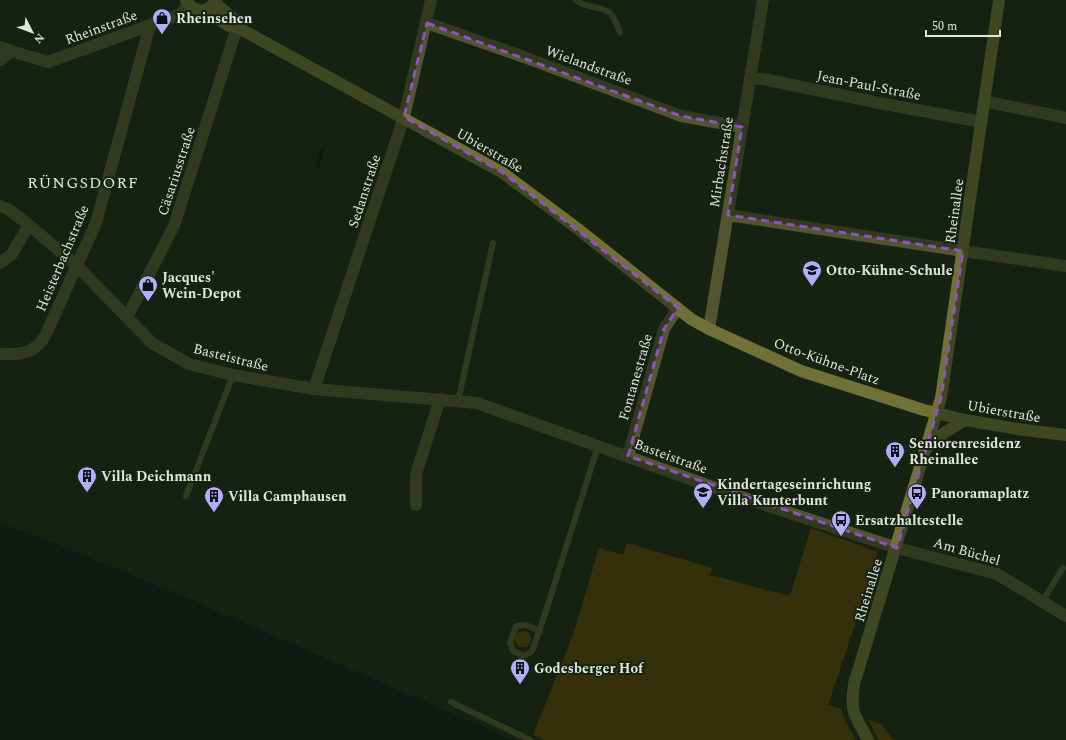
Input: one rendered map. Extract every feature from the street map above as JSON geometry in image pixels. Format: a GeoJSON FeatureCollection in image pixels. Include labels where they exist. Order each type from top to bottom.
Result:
{"type":"FeatureCollection","features":[{"type":"Feature","properties":{"kind":"main road","name":"Rheinallee"},"geometry":{"type":"LineString","coordinates":[[868,740],[853,714],[852,699],[854,684],[897,548],[941,398],[999,0]]}},
{"type":"Feature","properties":{"kind":"main road","name":"Ubierstraße"},"geometry":{"type":"LineString","coordinates":[[187,2],[196,10],[212,4],[229,26],[237,27],[404,117],[503,173],[578,229],[691,319],[708,329]]}},
{"type":"Feature","properties":{"kind":"main road","name":"Otto-Kühne-Platz"},"geometry":{"type":"LineString","coordinates":[[708,329],[801,371],[937,413]]}},
{"type":"Feature","properties":{"kind":"main road","name":"Ubierstraße"},"geometry":{"type":"LineString","coordinates":[[937,413],[965,420],[1024,430],[1066,435]]}},
{"type":"Feature","properties":{"kind":"main road"},"geometry":{"type":"LineString","coordinates":[[927,448],[944,433],[965,420]]}},
{"type":"Feature","properties":{"kind":"street","name":"Sedanstraße"},"geometry":{"type":"LineString","coordinates":[[314,389],[404,117],[427,23],[431,0]]}},
{"type":"Feature","properties":{"kind":"street","name":"Mirbachstraße"},"geometry":{"type":"LineString","coordinates":[[708,329],[763,0]]}},
{"type":"Feature","properties":{"kind":"street","name":"Rheinstraße"},"geometry":{"type":"LineString","coordinates":[[0,60],[6,49],[48,62],[181,14],[187,2]]}},
{"type":"Feature","properties":{"kind":"street","name":"Wielandstraße"},"geometry":{"type":"LineString","coordinates":[[427,23],[524,57],[681,116],[742,127]]}},
{"type":"Feature","properties":{"kind":"street","name":"Heisterbachstraße"},"geometry":{"type":"LineString","coordinates":[[1,354],[13,355],[34,350],[42,343],[96,223],[150,25]]}},
{"type":"Feature","properties":{"kind":"street","name":"Cäsariusstraße"},"geometry":{"type":"LineString","coordinates":[[127,317],[174,226],[237,27]]}},
{"type":"Feature","properties":{"kind":"street","name":"Jean-Paul-Straße"},"geometry":{"type":"LineString","coordinates":[[750,78],[768,80],[982,122]]}},
{"type":"Feature","properties":{"kind":"street"},"geometry":{"type":"LineString","coordinates":[[984,101],[1066,118]]}},
{"type":"Feature","properties":{"kind":"street","name":"Basteistraße"},"geometry":{"type":"LineString","coordinates":[[0,206],[8,209],[29,225],[76,265],[152,343],[189,364],[233,375],[314,389],[477,403],[735,495],[897,548]]}},
{"type":"Feature","properties":{"kind":"street"},"geometry":{"type":"LineString","coordinates":[[728,214],[1066,266]]}},
{"type":"Feature","properties":{"kind":"street"},"geometry":{"type":"LineString","coordinates":[[0,263],[11,255],[29,225]]}},
{"type":"Feature","properties":{"kind":"street","name":"Fontanestraße"},"geometry":{"type":"LineString","coordinates":[[628,456],[664,330],[678,308]]}},
{"type":"Feature","properties":{"kind":"street"},"geometry":{"type":"LineString","coordinates":[[416,505],[416,474],[440,399]]}},
{"type":"Feature","properties":{"kind":"street","name":"Am Büchel"},"geometry":{"type":"LineString","coordinates":[[897,548],[997,574],[1066,616]]}},
{"type":"Feature","properties":{"kind":"lane"},"geometry":{"type":"LineString","coordinates":[[576,0],[581,4],[602,9],[611,13],[620,32]]}},
{"type":"Feature","properties":{"kind":"lane"},"geometry":{"type":"LineString","coordinates":[[458,401],[493,243]]}},
{"type":"Feature","properties":{"kind":"lane"},"geometry":{"type":"LineString","coordinates":[[186,496],[233,375]]}},
{"type":"Feature","properties":{"kind":"lane"},"geometry":{"type":"LineString","coordinates":[[540,631],[526,625],[516,626],[510,643],[513,650],[524,656],[532,651],[540,631],[598,446]]}},
{"type":"Feature","properties":{"kind":"lane"},"geometry":{"type":"LineString","coordinates":[[1042,602],[1063,568]]}},
{"type":"Feature","properties":{"kind":"lane"},"geometry":{"type":"LineString","coordinates":[[451,702],[530,740]]}},
{"type":"Feature","properties":{"kind":"highlighted area"},"geometry":{"type":"Polygon","coordinates":[[[427,23],[681,116],[742,127],[728,215],[963,251],[941,398],[897,548],[628,456],[664,329],[678,308],[503,173],[404,117],[427,23]]]}},
{"type":"Feature","properties":{"kind":"shaded area"},"geometry":{"type":"Polygon","coordinates":[[[321,145],[326,146],[319,169],[315,167],[321,145]]]}},
{"type":"Feature","properties":{"kind":"shaded area"},"geometry":{"type":"Polygon","coordinates":[[[0,523],[44,539],[183,596],[513,740],[0,740],[0,523]]]}},
{"type":"Feature","properties":{"kind":"shaded area"},"geometry":{"type":"Polygon","coordinates":[[[811,528],[878,552],[828,705],[842,709],[843,717],[856,740],[544,740],[533,735],[573,635],[599,548],[623,555],[627,543],[712,568],[710,575],[790,596],[811,528]]]}},
{"type":"Feature","properties":{"kind":"shaded area"},"geometry":{"type":"Polygon","coordinates":[[[523,631],[529,633],[531,639],[529,645],[523,647],[517,645],[515,639],[517,633],[523,631]]]}},
{"type":"Feature","properties":{"kind":"shaded area"},"geometry":{"type":"Polygon","coordinates":[[[868,718],[881,724],[894,740],[878,740],[868,718]]]}},
{"type":"Feature","properties":{"kind":"place","name":"Rheinsehen"},"geometry":{"type":"Point","coordinates":[162,35]}},
{"type":"Feature","properties":{"kind":"place","name":"Otto-Kühne-Schule"},"geometry":{"type":"Point","coordinates":[812,287]}},
{"type":"Feature","properties":{"kind":"place","name":"Jacques' Wein-Depot"},"geometry":{"type":"Point","coordinates":[148,302]}},
{"type":"Feature","properties":{"kind":"place","name":"Seniorenresidenz Rheinallee"},"geometry":{"type":"Point","coordinates":[895,468]}},
{"type":"Feature","properties":{"kind":"place","name":"Villa Deichmann"},"geometry":{"type":"Point","coordinates":[87,493]}},
{"type":"Feature","properties":{"kind":"place","name":"Kindertageseinrichtung Villa Kunterbunt"},"geometry":{"type":"Point","coordinates":[703,509]}},
{"type":"Feature","properties":{"kind":"place","name":"Panoramaplatz"},"geometry":{"type":"Point","coordinates":[917,510]}},
{"type":"Feature","properties":{"kind":"place","name":"Villa Camphausen"},"geometry":{"type":"Point","coordinates":[214,513]}},
{"type":"Feature","properties":{"kind":"place","name":"Ersatzhaltestelle"},"geometry":{"type":"Point","coordinates":[841,537]}},
{"type":"Feature","properties":{"kind":"place","name":"Godesberger Hof"},"geometry":{"type":"Point","coordinates":[520,685]}},
{"type":"Feature","properties":{"kind":"district","name":"RÜNGSDORF"},"geometry":{"type":"Point","coordinates":[83,182]}}]}
